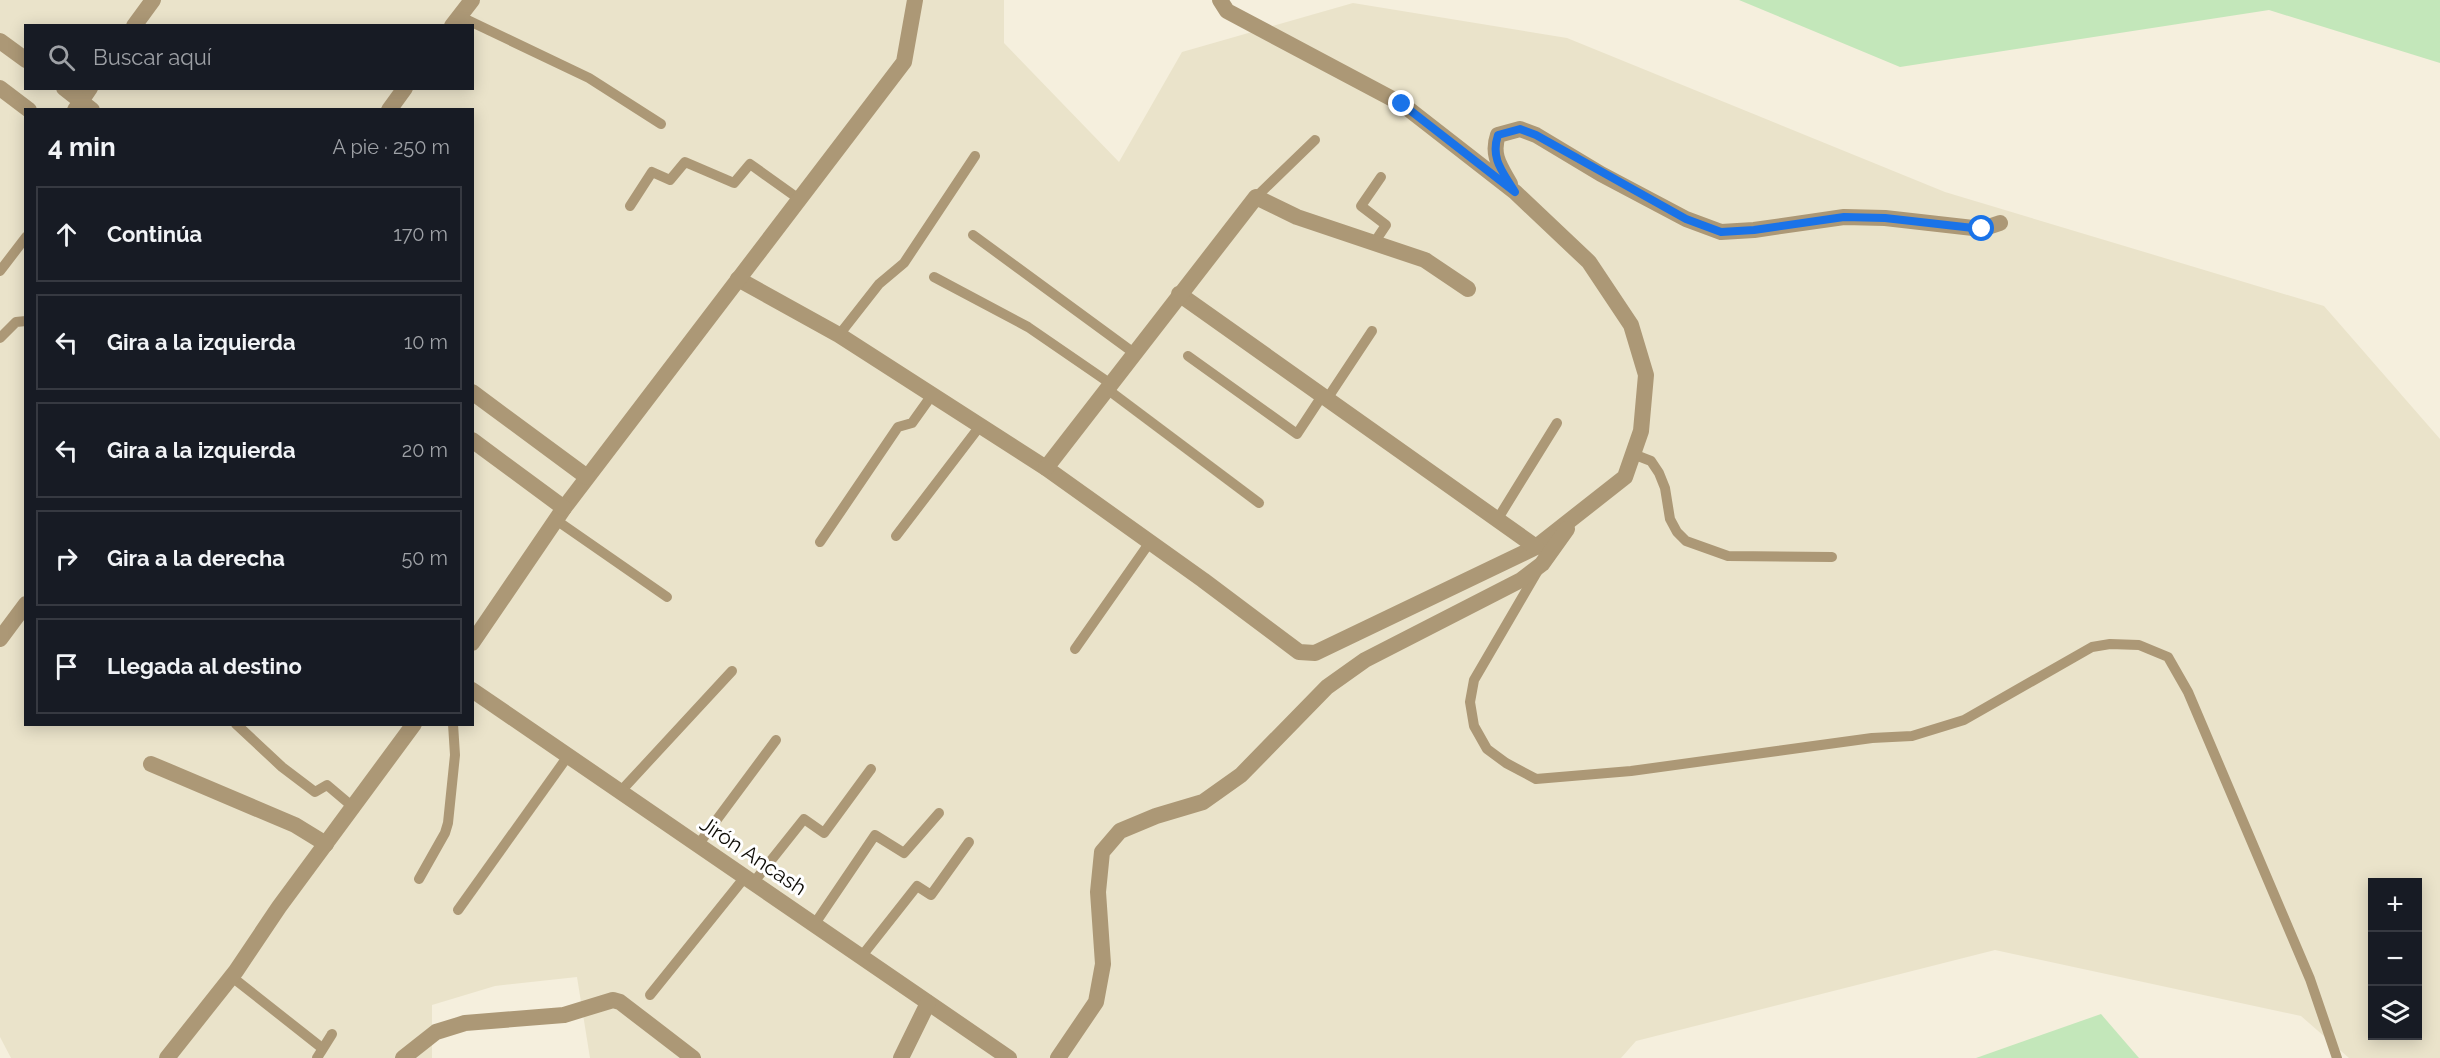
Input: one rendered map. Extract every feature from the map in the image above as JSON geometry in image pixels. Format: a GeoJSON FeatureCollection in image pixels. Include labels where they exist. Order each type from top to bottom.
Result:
{"type":"FeatureCollection","features":[{"type":"Feature","properties":{"kind":"street"},"geometry":{"type":"LineString","coordinates":[[135,24],[153,0]]}},
{"type":"Feature","properties":{"kind":"street"},"geometry":{"type":"LineString","coordinates":[[455,21],[472,0]]}},
{"type":"Feature","properties":{"kind":"street"},"geometry":{"type":"LineString","coordinates":[[474,640],[587,477],[904,62],[915,0]]}},
{"type":"Feature","properties":{"kind":"street"},"geometry":{"type":"LineString","coordinates":[[738,279],[839,335],[1046,468],[1299,652],[1315,653],[1536,547],[1625,477],[1641,431],[1646,375],[1631,325],[1589,262],[1515,192],[1402,104],[1227,11],[1220,0]]}},
{"type":"Feature","properties":{"kind":"street"},"geometry":{"type":"LineString","coordinates":[[0,40],[24,58]]}},
{"type":"Feature","properties":{"kind":"street"},"geometry":{"type":"LineString","coordinates":[[0,88],[26,108]]}},
{"type":"Feature","properties":{"kind":"street"},"geometry":{"type":"LineString","coordinates":[[67,90],[84,102]]}},
{"type":"Feature","properties":{"kind":"street"},"geometry":{"type":"LineString","coordinates":[[390,108],[404,90]]}},
{"type":"Feature","properties":{"kind":"street"},"geometry":{"type":"LineString","coordinates":[[1515,192],[1497,161],[1494,147],[1498,135],[1520,129],[1536,135],[1686,219],[1721,232],[1754,230],[1844,217],[1885,218],[1982,229],[2000,223]]}},
{"type":"Feature","properties":{"kind":"street"},"geometry":{"type":"LineString","coordinates":[[1046,468],[1256,197],[1297,217],[1425,260],[1468,289]]}},
{"type":"Feature","properties":{"kind":"street"},"geometry":{"type":"LineString","coordinates":[[1179,294],[1536,547]]}},
{"type":"Feature","properties":{"kind":"street"},"geometry":{"type":"LineString","coordinates":[[474,393],[587,477]]}},
{"type":"Feature","properties":{"kind":"street"},"geometry":{"type":"LineString","coordinates":[[474,442],[560,514]]}},
{"type":"Feature","properties":{"kind":"street"},"geometry":{"type":"LineString","coordinates":[[1058,1058],[1096,1002],[1103,964],[1098,892],[1102,852],[1120,831],[1156,816],[1203,802],[1241,775],[1328,687],[1365,660],[1521,580],[1542,564],[1578,513]]}},
{"type":"Feature","properties":{"kind":"street"},"geometry":{"type":"LineString","coordinates":[[0,639],[24,607]]}},
{"type":"Feature","properties":{"kind":"street","name":"Jirón Ancash"},"geometry":{"type":"LineString","coordinates":[[474,691],[1009,1058]]}},
{"type":"Feature","properties":{"kind":"street"},"geometry":{"type":"LineString","coordinates":[[167,1058],[232,977],[413,726]]}},
{"type":"Feature","properties":{"kind":"street"},"geometry":{"type":"LineString","coordinates":[[151,764],[295,825],[326,844]]}},
{"type":"Feature","properties":{"kind":"street"},"geometry":{"type":"LineString","coordinates":[[403,1058],[436,1032],[465,1023],[564,1015],[613,1000],[620,1002],[693,1058]]}},
{"type":"Feature","properties":{"kind":"street"},"geometry":{"type":"LineString","coordinates":[[902,1058],[928,1003]]}},
{"type":"Feature","properties":{"kind":"lane"},"geometry":{"type":"LineString","coordinates":[[474,29],[582,75],[661,124]]}},
{"type":"Feature","properties":{"kind":"lane"},"geometry":{"type":"LineString","coordinates":[[1256,197],[1315,140]]}},
{"type":"Feature","properties":{"kind":"lane"},"geometry":{"type":"LineString","coordinates":[[839,335],[879,284],[904,263],[975,156]]}},
{"type":"Feature","properties":{"kind":"lane"},"geometry":{"type":"LineString","coordinates":[[630,206],[652,172],[670,180],[685,162],[734,183],[750,164],[799,199]]}},
{"type":"Feature","properties":{"kind":"lane"},"geometry":{"type":"LineString","coordinates":[[1374,243],[1386,225],[1361,206],[1381,177]]}},
{"type":"Feature","properties":{"kind":"lane"},"geometry":{"type":"LineString","coordinates":[[973,235],[1134,353]]}},
{"type":"Feature","properties":{"kind":"lane"},"geometry":{"type":"LineString","coordinates":[[0,271],[24,240]]}},
{"type":"Feature","properties":{"kind":"lane"},"geometry":{"type":"LineString","coordinates":[[934,277],[1028,327],[1109,386],[1259,503]]}},
{"type":"Feature","properties":{"kind":"lane"},"geometry":{"type":"LineString","coordinates":[[0,338],[16,322],[24,321]]}},
{"type":"Feature","properties":{"kind":"lane"},"geometry":{"type":"LineString","coordinates":[[1188,356],[1297,434],[1372,331]]}},
{"type":"Feature","properties":{"kind":"lane"},"geometry":{"type":"LineString","coordinates":[[820,542],[898,427],[912,423],[932,395]]}},
{"type":"Feature","properties":{"kind":"lane"},"geometry":{"type":"LineString","coordinates":[[1497,520],[1557,423]]}},
{"type":"Feature","properties":{"kind":"lane"},"geometry":{"type":"LineString","coordinates":[[896,536],[980,426]]}},
{"type":"Feature","properties":{"kind":"lane"},"geometry":{"type":"LineString","coordinates":[[1633,454],[1651,462],[1659,473],[1665,488],[1670,519],[1677,532],[1686,541],[1728,556],[1832,556]]}},
{"type":"Feature","properties":{"kind":"lane"},"geometry":{"type":"LineString","coordinates":[[560,514],[667,597]]}},
{"type":"Feature","properties":{"kind":"lane"},"geometry":{"type":"LineString","coordinates":[[1075,649],[1149,542]]}},
{"type":"Feature","properties":{"kind":"lane"},"geometry":{"type":"LineString","coordinates":[[1542,564],[1474,680],[1470,702],[1474,726],[1487,749],[1506,764],[1536,778],[1631,771],[1872,738],[1912,736],[1964,720],[2092,647],[2110,644],[2139,645],[2168,657],[2188,692],[2305,968],[2324,1015],[2337,1058]]}},
{"type":"Feature","properties":{"kind":"lane"},"geometry":{"type":"LineString","coordinates":[[620,792],[732,671]]}},
{"type":"Feature","properties":{"kind":"lane"},"geometry":{"type":"LineString","coordinates":[[238,726],[282,767],[315,792],[327,785],[353,807]]}},
{"type":"Feature","properties":{"kind":"lane"},"geometry":{"type":"LineString","coordinates":[[419,879],[445,833],[448,823],[455,755],[453,726]]}},
{"type":"Feature","properties":{"kind":"lane"},"geometry":{"type":"LineString","coordinates":[[698,845],[776,740]]}},
{"type":"Feature","properties":{"kind":"lane"},"geometry":{"type":"LineString","coordinates":[[458,910],[568,756]]}},
{"type":"Feature","properties":{"kind":"lane"},"geometry":{"type":"LineString","coordinates":[[650,995],[804,819],[824,833],[871,769]]}},
{"type":"Feature","properties":{"kind":"lane"},"geometry":{"type":"LineString","coordinates":[[814,925],[875,835],[904,853],[939,813]]}},
{"type":"Feature","properties":{"kind":"lane"},"geometry":{"type":"LineString","coordinates":[[861,957],[917,886],[931,895],[969,842]]}},
{"type":"Feature","properties":{"kind":"lane"},"geometry":{"type":"LineString","coordinates":[[232,977],[319,1053],[332,1034]]}},
{"type":"Feature","properties":{"kind":"shaded area"},"geometry":{"type":"Polygon","coordinates":[[[0,0],[1004,0],[1004,43],[1119,162],[1182,52],[1353,3],[1567,38],[1945,192],[2324,306],[2440,439],[2440,1058],[2349,1058],[2301,1016],[1995,950],[1636,1041],[1621,1058],[590,1058],[577,977],[495,986],[432,1005],[432,1058],[11,1058],[0,1037],[0,0]]]}},
{"type":"Feature","properties":{"kind":"green space"},"geometry":{"type":"Polygon","coordinates":[[[1739,0],[2440,0],[2440,63],[2269,10],[1900,67],[1739,0]]]}},
{"type":"Feature","properties":{"kind":"green space"},"geometry":{"type":"Polygon","coordinates":[[[2101,1014],[2139,1058],[1976,1058],[2101,1014]]]}},
{"type":"Feature","properties":{"kind":"route"},"geometry":{"type":"LineString","coordinates":[[1402,104],[1515,192],[1497,161],[1494,147],[1498,135],[1520,129],[1536,135],[1601,174],[1686,219],[1721,232],[1754,230],[1844,217],[1885,218],[1982,229]]}}]}
